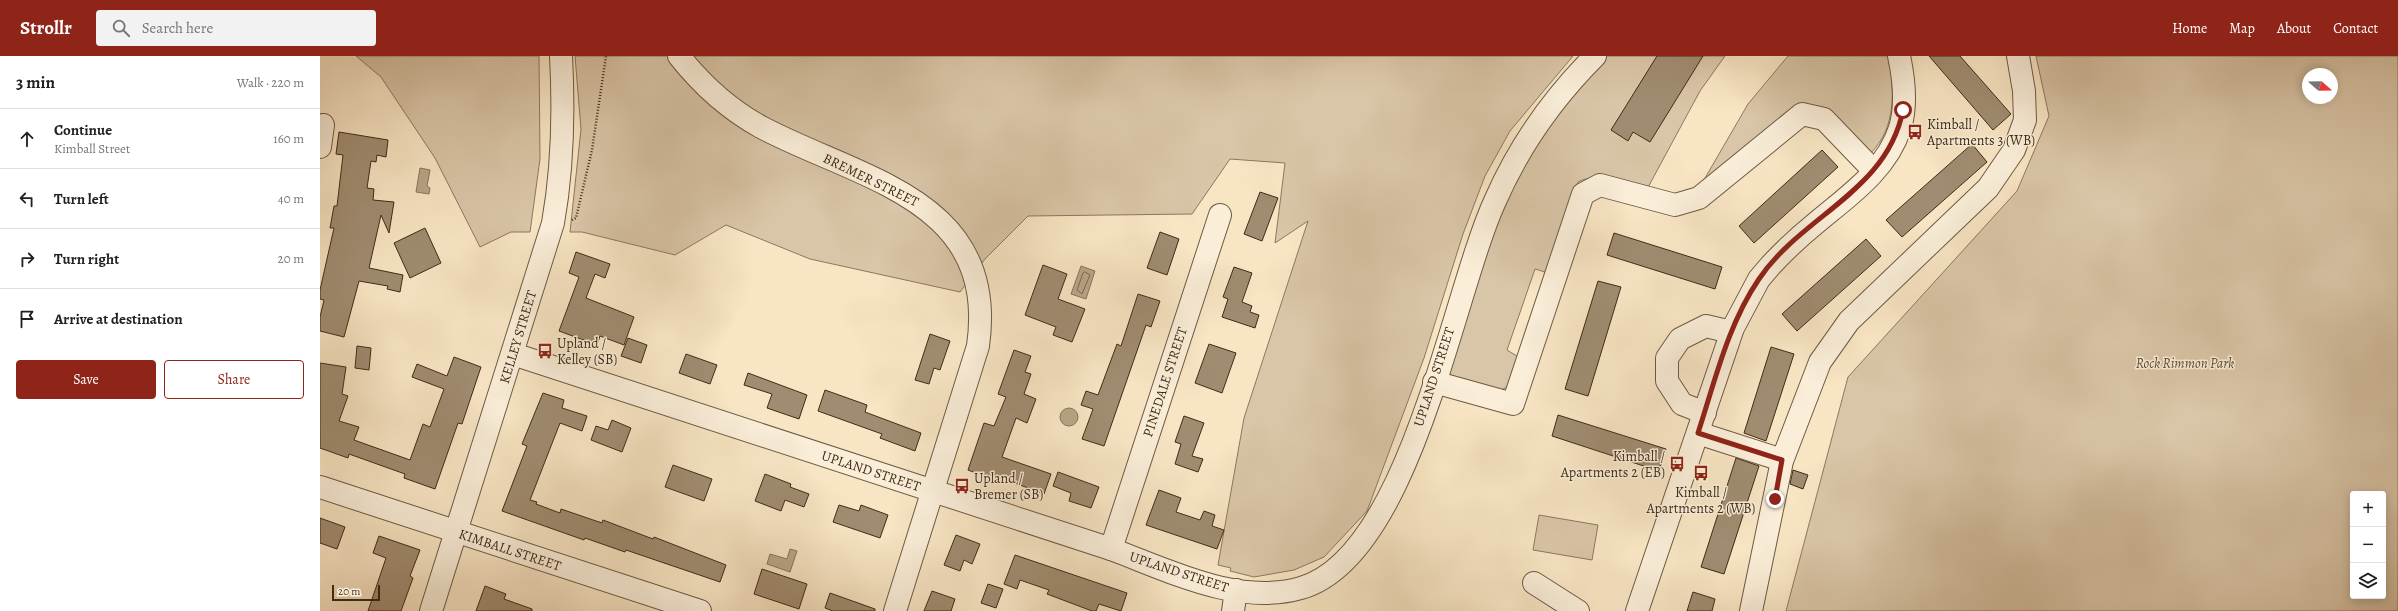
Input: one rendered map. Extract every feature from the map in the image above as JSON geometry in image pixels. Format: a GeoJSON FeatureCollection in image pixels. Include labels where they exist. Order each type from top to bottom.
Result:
{"type":"FeatureCollection","features":[{"type":"Feature","properties":{"kind":"street","name":"KELLEY STREET"},"geometry":{"type":"LineString","coordinates":[[431,611],[514,354],[553,222],[560,184],[564,112],[561,56]]}},
{"type":"Feature","properties":{"kind":"street","name":"BREMER STREET"},"geometry":{"type":"LineString","coordinates":[[679,56],[700,82],[744,117],[795,144],[881,183],[929,210],[956,237],[974,272],[978,291],[980,328],[978,346],[934,491],[895,611]]}},
{"type":"Feature","properties":{"kind":"street","name":"UPLAND STREET"},"geometry":{"type":"LineString","coordinates":[[514,354],[1111,549],[1204,583],[1234,601],[1263,593],[1302,588],[1321,579],[1352,553],[1365,538],[1389,499],[1402,470],[1434,382],[1480,236],[1511,167],[1552,104],[1595,56]]}},
{"type":"Feature","properties":{"kind":"street"},"geometry":{"type":"LineString","coordinates":[[1637,611],[1731,332],[1759,279],[1771,264],[1874,171],[1892,146],[1900,128],[1904,91],[1899,56]]}},
{"type":"Feature","properties":{"kind":"street"},"geometry":{"type":"LineString","coordinates":[[1750,611],[1782,460],[1820,362],[1849,321],[1988,188],[2014,150],[2025,120],[2024,91],[2018,56]]}},
{"type":"Feature","properties":{"kind":"street"},"geometry":{"type":"LineString","coordinates":[[1434,382],[1513,404],[1583,194],[1600,185],[1675,205],[1699,198],[1802,114],[1824,119],[1874,171]]}},
{"type":"Feature","properties":{"kind":"street"},"geometry":{"type":"LineString","coordinates":[[320,147],[323,125]]}},
{"type":"Feature","properties":{"kind":"street","name":"PINEDALE STREET"},"geometry":{"type":"LineString","coordinates":[[1111,549],[1220,215]]}},
{"type":"Feature","properties":{"kind":"street"},"geometry":{"type":"LineString","coordinates":[[1731,332],[1706,326],[1680,338],[1667,358],[1667,381],[1682,404],[1701,423],[1782,460]]}},
{"type":"Feature","properties":{"kind":"street","name":"KIMBALL STREET"},"geometry":{"type":"LineString","coordinates":[[320,487],[456,533],[700,611]]}},
{"type":"Feature","properties":{"kind":"street"},"geometry":{"type":"LineString","coordinates":[[1534,583],[1578,611]]}},
{"type":"Feature","properties":{"kind":"path"},"geometry":{"type":"LineString","coordinates":[[565,223],[576,218],[592,150],[606,56]]}},
{"type":"Feature","properties":{"kind":"green space"},"geometry":{"type":"Polygon","coordinates":[[[356,56],[539,56],[540,159],[530,232],[511,232],[480,247],[435,158],[381,77],[356,56]]]}},
{"type":"Feature","properties":{"kind":"green space"},"geometry":{"type":"Polygon","coordinates":[[[575,56],[1573,56],[1510,131],[1485,176],[1463,234],[1424,358],[1367,511],[1324,557],[1294,570],[1254,577],[1230,571],[1231,568],[1218,565],[1244,418],[1308,221],[1275,243],[1285,163],[1230,159],[1192,214],[1028,216],[985,259],[960,292],[810,259],[726,225],[675,255],[582,232],[570,232],[581,129],[575,56]]]}},
{"type":"Feature","properties":{"kind":"green space"},"geometry":{"type":"Polygon","coordinates":[[[1602,56],[1725,56],[1700,91],[1646,191],[1612,180],[1594,178],[1578,182],[1548,273],[1535,269],[1507,350],[1520,358],[1509,386],[1499,391],[1451,376],[1448,374],[1485,243],[1527,151],[1602,56]]]}},
{"type":"Feature","properties":{"kind":"green space"},"geometry":{"type":"Polygon","coordinates":[[[1788,56],[1889,56],[1892,82],[1892,108],[1885,132],[1879,143],[1870,154],[1791,109],[1701,185],[1748,104],[1788,56]]]}},
{"type":"Feature","properties":{"kind":"green space","name":"Rock Rimmon Park"},"geometry":{"type":"Polygon","coordinates":[[[2036,56],[2398,56],[2398,611],[1786,611],[1848,377],[2017,191],[2049,116],[2036,56]]]}},
{"type":"Feature","properties":{"kind":"green space"},"geometry":{"type":"Polygon","coordinates":[[[1539,515],[1598,525],[1592,560],[1533,550],[1539,515]]]}},
{"type":"Feature","properties":{"kind":"water"},"geometry":{"type":"Polygon","coordinates":[[[420,168],[430,170],[427,186],[430,188],[429,194],[416,192],[420,168]]]}},
{"type":"Feature","properties":{"kind":"water"},"geometry":{"type":"Polygon","coordinates":[[[1081,266],[1095,271],[1086,299],[1071,294],[1081,266]]]}},
{"type":"Feature","properties":{"kind":"water"},"geometry":{"type":"Polygon","coordinates":[[[1069,408],[1075,411],[1078,417],[1075,423],[1069,426],[1063,423],[1060,417],[1063,411],[1069,408]]]}},
{"type":"Feature","properties":{"kind":"water"},"geometry":{"type":"Polygon","coordinates":[[[790,549],[797,551],[790,572],[767,564],[770,554],[787,559],[790,549]]]}},
{"type":"Feature","properties":{"kind":"building"},"geometry":{"type":"Polygon","coordinates":[[[1657,56],[1703,56],[1650,142],[1633,132],[1628,141],[1611,130],[1657,56]]]}},
{"type":"Feature","properties":{"kind":"building"},"geometry":{"type":"Polygon","coordinates":[[[1929,56],[1960,56],[2011,114],[1993,130],[1929,56]]]}},
{"type":"Feature","properties":{"kind":"building"},"geometry":{"type":"Polygon","coordinates":[[[339,132],[388,140],[386,157],[377,155],[376,162],[371,161],[367,188],[374,189],[373,200],[394,202],[389,233],[381,215],[369,268],[403,275],[400,292],[387,289],[388,286],[359,281],[344,337],[320,331],[320,317],[324,300],[320,299],[320,290],[334,228],[330,228],[334,206],[337,206],[343,155],[336,154],[339,132]]]}},
{"type":"Feature","properties":{"kind":"building"},"geometry":{"type":"Polygon","coordinates":[[[1972,144],[1987,162],[1902,237],[1886,220],[1972,144]]]}},
{"type":"Feature","properties":{"kind":"building"},"geometry":{"type":"Polygon","coordinates":[[[1822,150],[1838,167],[1754,243],[1739,226],[1822,150]]]}},
{"type":"Feature","properties":{"kind":"building"},"geometry":{"type":"Polygon","coordinates":[[[1260,192],[1278,198],[1262,241],[1244,234],[1260,192]]]}},
{"type":"Feature","properties":{"kind":"building"},"geometry":{"type":"Polygon","coordinates":[[[425,228],[441,263],[410,278],[394,243],[425,228]]]}},
{"type":"Feature","properties":{"kind":"building"},"geometry":{"type":"Polygon","coordinates":[[[1160,232],[1179,239],[1167,275],[1147,268],[1160,232]]]}},
{"type":"Feature","properties":{"kind":"building"},"geometry":{"type":"Polygon","coordinates":[[[1614,233],[1722,267],[1715,289],[1607,255],[1614,233]]]}},
{"type":"Feature","properties":{"kind":"building"},"geometry":{"type":"Polygon","coordinates":[[[1866,239],[1881,256],[1797,331],[1782,314],[1866,239]]]}},
{"type":"Feature","properties":{"kind":"building"},"geometry":{"type":"Polygon","coordinates":[[[576,252],[610,264],[605,278],[595,274],[586,298],[634,317],[624,345],[600,336],[597,345],[559,331],[579,277],[569,273],[576,252]]]}},
{"type":"Feature","properties":{"kind":"building"},"geometry":{"type":"Polygon","coordinates":[[[1043,265],[1067,274],[1058,299],[1085,309],[1072,342],[1053,335],[1056,327],[1025,315],[1043,265]]]}},
{"type":"Feature","properties":{"kind":"building"},"geometry":{"type":"Polygon","coordinates":[[[1234,267],[1252,273],[1242,302],[1252,306],[1250,312],[1259,315],[1255,328],[1222,317],[1228,299],[1223,297],[1234,267]]]}},
{"type":"Feature","properties":{"kind":"building"},"geometry":{"type":"Polygon","coordinates":[[[1598,281],[1621,287],[1588,396],[1565,389],[1598,281]]]}},
{"type":"Feature","properties":{"kind":"building"},"geometry":{"type":"Polygon","coordinates":[[[1138,294],[1160,301],[1151,327],[1146,325],[1104,446],[1082,439],[1093,409],[1081,405],[1086,391],[1098,395],[1117,344],[1121,346],[1138,294]]]}},
{"type":"Feature","properties":{"kind":"building"},"geometry":{"type":"Polygon","coordinates":[[[930,334],[950,341],[940,370],[934,368],[929,384],[915,380],[930,334]]]}},
{"type":"Feature","properties":{"kind":"building"},"geometry":{"type":"Polygon","coordinates":[[[628,338],[647,345],[641,363],[621,356],[628,338]]]}},
{"type":"Feature","properties":{"kind":"building"},"geometry":{"type":"Polygon","coordinates":[[[1209,344],[1236,353],[1222,393],[1195,383],[1209,344]]]}},
{"type":"Feature","properties":{"kind":"building"},"geometry":{"type":"Polygon","coordinates":[[[357,346],[371,348],[369,370],[355,368],[357,346]]]}},
{"type":"Feature","properties":{"kind":"building"},"geometry":{"type":"Polygon","coordinates":[[[1771,347],[1794,354],[1766,441],[1744,433],[1771,347]]]}},
{"type":"Feature","properties":{"kind":"building"},"geometry":{"type":"Polygon","coordinates":[[[1014,350],[1031,356],[1025,372],[1031,374],[1024,394],[1036,399],[1027,423],[1016,418],[1002,457],[1051,474],[1044,494],[996,476],[994,480],[968,470],[984,423],[994,426],[1006,397],[998,394],[1014,350]]]}},
{"type":"Feature","properties":{"kind":"building"},"geometry":{"type":"Polygon","coordinates":[[[686,354],[717,365],[710,384],[679,373],[686,354]]]}},
{"type":"Feature","properties":{"kind":"building"},"geometry":{"type":"Polygon","coordinates":[[[454,357],[481,367],[462,424],[458,423],[435,489],[404,478],[405,474],[349,454],[348,458],[320,448],[320,363],[346,367],[342,394],[348,396],[339,421],[359,427],[354,440],[410,460],[423,424],[430,427],[444,389],[412,377],[417,364],[447,376],[454,357]]]}},
{"type":"Feature","properties":{"kind":"building"},"geometry":{"type":"Polygon","coordinates":[[[748,373],[807,395],[799,419],[767,408],[772,394],[744,385],[748,373]]]}},
{"type":"Feature","properties":{"kind":"building"},"geometry":{"type":"Polygon","coordinates":[[[825,390],[867,405],[865,412],[921,433],[915,451],[880,438],[882,434],[818,411],[825,390]]]}},
{"type":"Feature","properties":{"kind":"building"},"geometry":{"type":"Polygon","coordinates":[[[543,393],[564,400],[562,408],[587,416],[582,431],[560,423],[530,500],[537,502],[536,504],[560,513],[561,509],[602,523],[603,520],[653,539],[654,537],[726,565],[720,582],[626,550],[625,552],[585,538],[584,540],[502,511],[527,446],[522,444],[543,393]]]}},
{"type":"Feature","properties":{"kind":"building"},"geometry":{"type":"Polygon","coordinates":[[[1558,415],[1666,449],[1659,471],[1552,436],[1558,415]]]}},
{"type":"Feature","properties":{"kind":"building"},"geometry":{"type":"Polygon","coordinates":[[[1184,416],[1204,423],[1192,456],[1203,459],[1198,472],[1175,464],[1181,444],[1175,442],[1184,416]]]}},
{"type":"Feature","properties":{"kind":"building"},"geometry":{"type":"Polygon","coordinates":[[[612,420],[631,428],[622,452],[591,440],[596,426],[608,430],[612,420]]]}},
{"type":"Feature","properties":{"kind":"building"},"geometry":{"type":"Polygon","coordinates":[[[1736,458],[1759,466],[1724,574],[1701,567],[1736,458]]]}},
{"type":"Feature","properties":{"kind":"building"},"geometry":{"type":"Polygon","coordinates":[[[673,465],[712,479],[704,501],[665,487],[673,465]]]}},
{"type":"Feature","properties":{"kind":"building"},"geometry":{"type":"Polygon","coordinates":[[[1793,470],[1808,475],[1803,489],[1790,484],[1793,470]]]}},
{"type":"Feature","properties":{"kind":"building"},"geometry":{"type":"Polygon","coordinates":[[[1058,472],[1099,487],[1091,508],[1069,501],[1071,493],[1053,486],[1058,472]]]}},
{"type":"Feature","properties":{"kind":"building"},"geometry":{"type":"Polygon","coordinates":[[[765,474],[791,484],[790,487],[809,494],[804,507],[785,500],[781,511],[755,501],[765,474]]]}},
{"type":"Feature","properties":{"kind":"building"},"geometry":{"type":"Polygon","coordinates":[[[1159,490],[1181,498],[1176,512],[1200,520],[1204,511],[1215,515],[1212,526],[1224,530],[1217,549],[1146,525],[1159,490]]]}},
{"type":"Feature","properties":{"kind":"building"},"geometry":{"type":"Polygon","coordinates":[[[839,505],[859,511],[861,505],[888,515],[880,538],[833,522],[839,505]]]}},
{"type":"Feature","properties":{"kind":"building"},"geometry":{"type":"Polygon","coordinates":[[[320,518],[345,527],[337,549],[320,543],[320,518]]]}},
{"type":"Feature","properties":{"kind":"building"},"geometry":{"type":"Polygon","coordinates":[[[956,535],[980,544],[972,564],[964,560],[960,571],[944,565],[956,535]]]}},
{"type":"Feature","properties":{"kind":"building"},"geometry":{"type":"Polygon","coordinates":[[[379,536],[420,550],[410,576],[413,578],[401,611],[368,611],[386,558],[373,553],[379,536]]]}},
{"type":"Feature","properties":{"kind":"building"},"geometry":{"type":"Polygon","coordinates":[[[1015,555],[1127,593],[1121,611],[1099,604],[1096,611],[1092,611],[1047,594],[1049,590],[1020,580],[1017,589],[1004,584],[1015,555]]]}},
{"type":"Feature","properties":{"kind":"building"},"geometry":{"type":"Polygon","coordinates":[[[762,569],[807,584],[799,609],[754,594],[762,569]]]}},
{"type":"Feature","properties":{"kind":"building"},"geometry":{"type":"Polygon","coordinates":[[[988,584],[1003,589],[996,608],[981,603],[988,584]]]}},
{"type":"Feature","properties":{"kind":"building"},"geometry":{"type":"Polygon","coordinates":[[[485,586],[506,594],[504,599],[532,609],[532,611],[476,611],[485,586]]]}},
{"type":"Feature","properties":{"kind":"building"},"geometry":{"type":"Polygon","coordinates":[[[932,591],[955,599],[951,611],[924,611],[932,591]]]}},
{"type":"Feature","properties":{"kind":"building"},"geometry":{"type":"Polygon","coordinates":[[[1693,592],[1715,599],[1712,611],[1687,611],[1693,592]]]}},
{"type":"Feature","properties":{"kind":"building"},"geometry":{"type":"Polygon","coordinates":[[[830,593],[875,609],[875,611],[833,611],[825,608],[830,593]]]}},
{"type":"Feature","properties":{"kind":"place","name":"Kimball / Apartments 3 (WB)"},"geometry":{"type":"Point","coordinates":[1915,132]}},
{"type":"Feature","properties":{"kind":"place","name":"Upland / Kelley (SB)"},"geometry":{"type":"Point","coordinates":[545,351]}},
{"type":"Feature","properties":{"kind":"place","name":"Kimball / Apartments 2 (EB)"},"geometry":{"type":"Point","coordinates":[1677,464]}},
{"type":"Feature","properties":{"kind":"place","name":"Kimball / Apartments 2 (WB)"},"geometry":{"type":"Point","coordinates":[1701,473]}},
{"type":"Feature","properties":{"kind":"place","name":"Upland / Bremer (SB)"},"geometry":{"type":"Point","coordinates":[962,486]}},
{"type":"Feature","properties":{"kind":"route"},"geometry":{"type":"LineString","coordinates":[[1775,499],[1782,460],[1698,433],[1714,382],[1733,328],[1759,279],[1771,264],[1798,238],[1856,189],[1882,162],[1892,146],[1900,128],[1903,110]]}}]}
